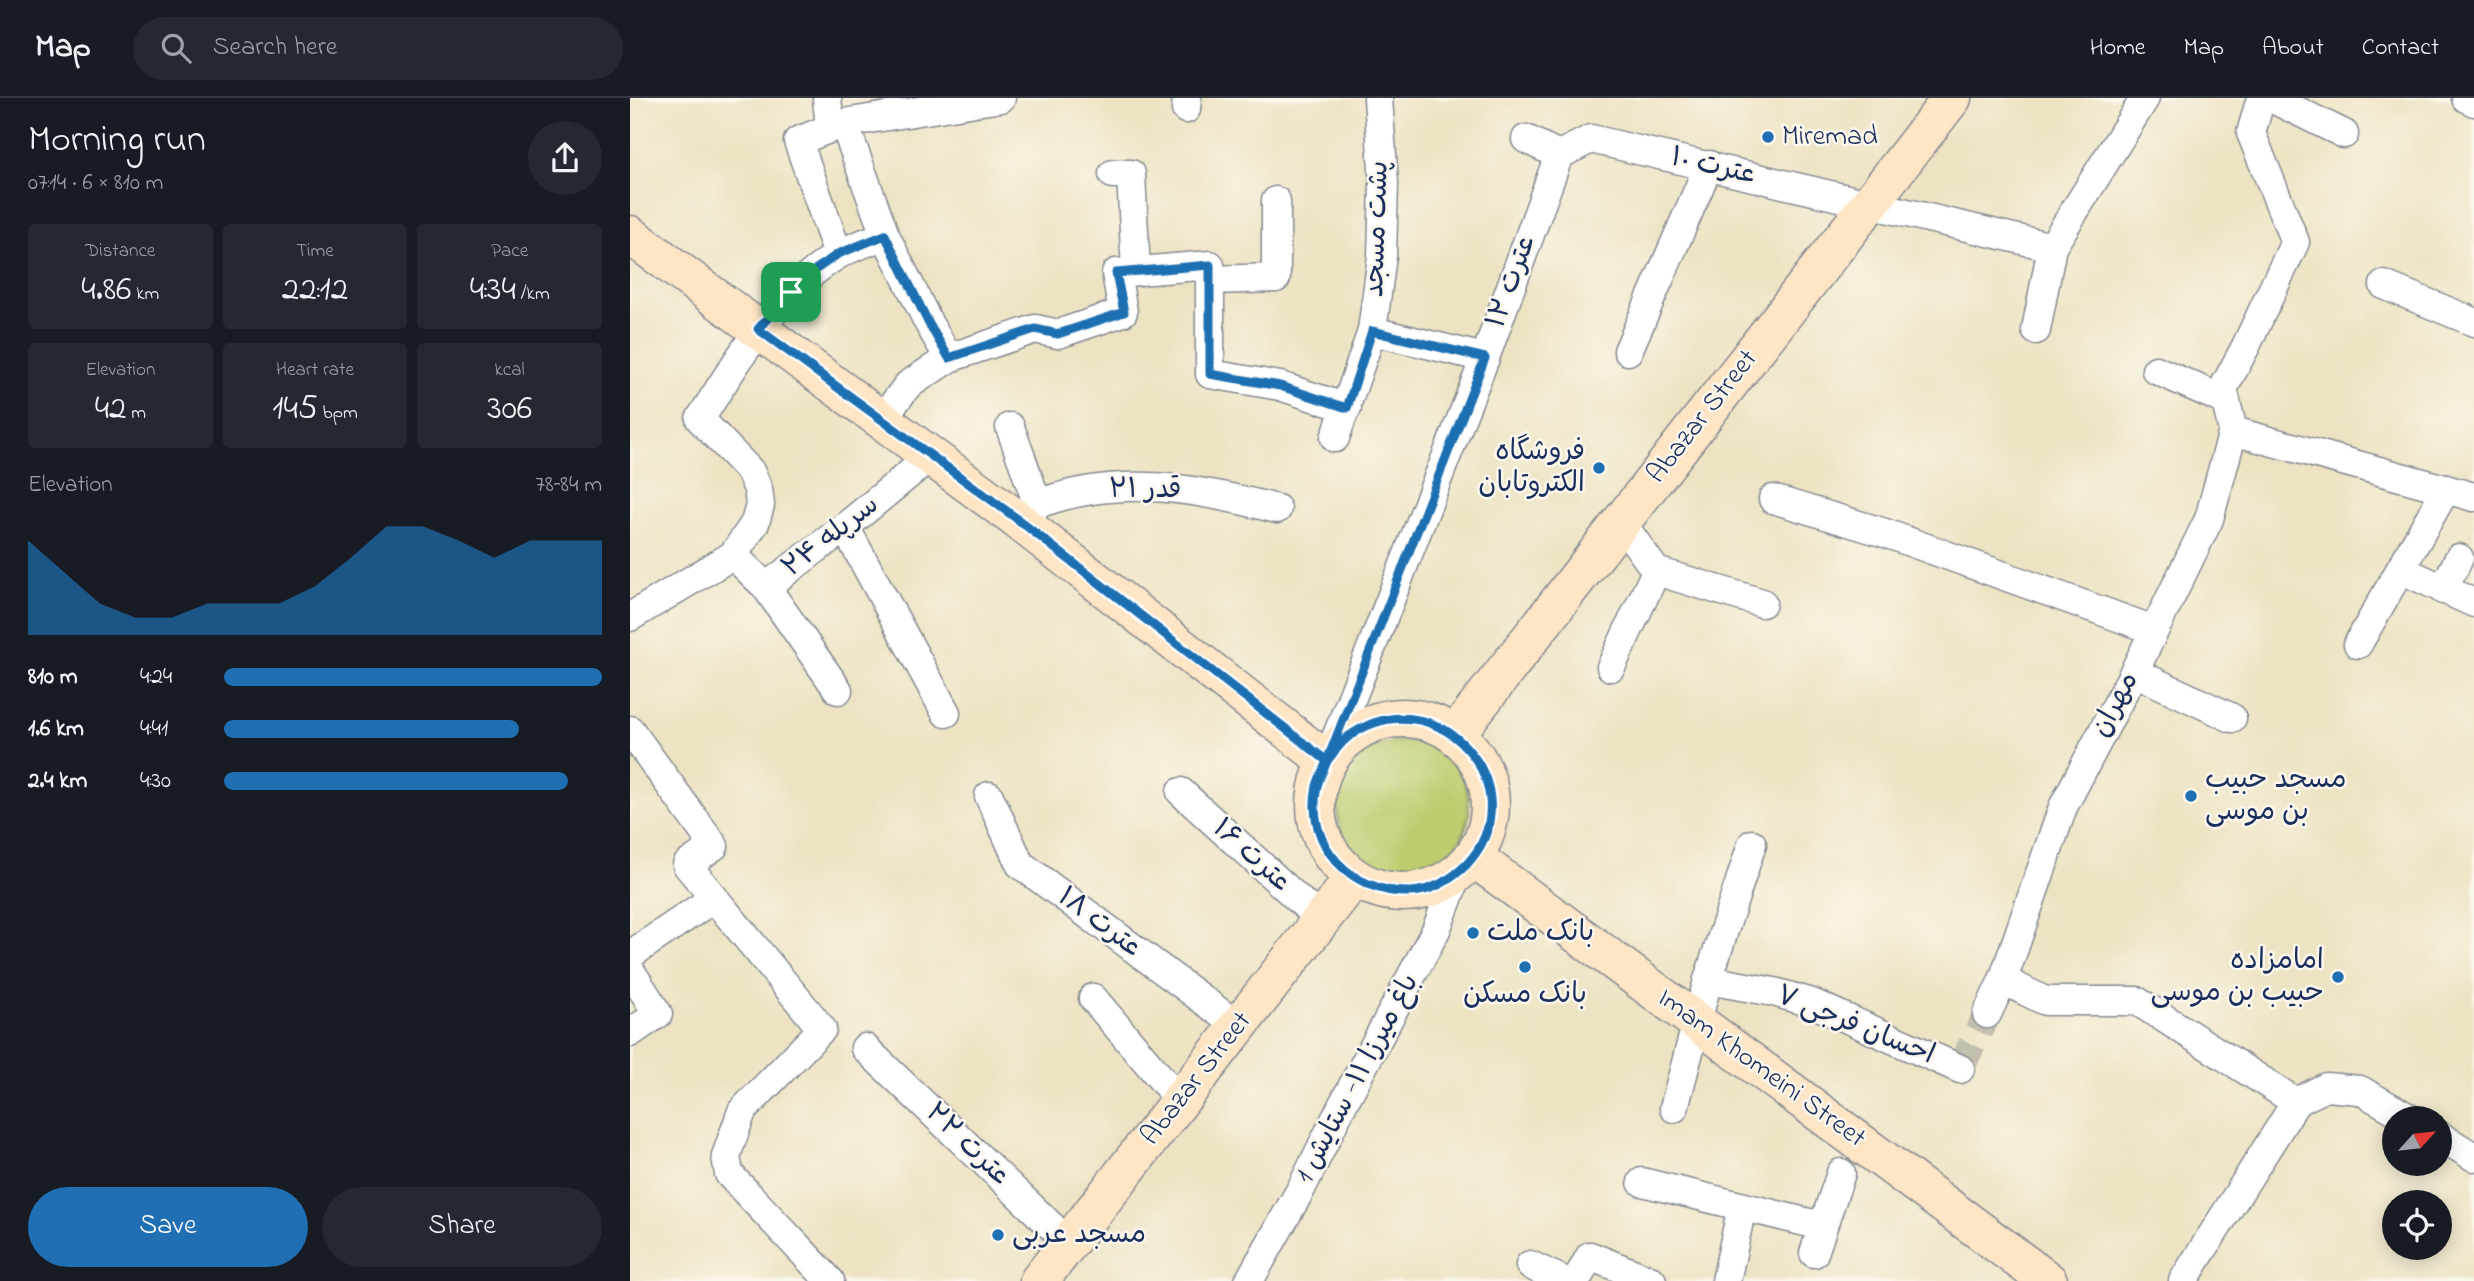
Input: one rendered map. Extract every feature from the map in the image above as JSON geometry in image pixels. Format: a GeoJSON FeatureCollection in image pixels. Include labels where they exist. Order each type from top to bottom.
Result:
{"type":"FeatureCollection","features":[{"type":"Feature","properties":{"kind":"main road","name":"Abazar Street"},"geometry":{"type":"LineString","coordinates":[[1455,735],[1952,98]]}},
{"type":"Feature","properties":{"kind":"main road"},"geometry":{"type":"LineString","coordinates":[[630,235],[931,456],[1027,511],[1327,761]]}},
{"type":"Feature","properties":{"kind":"main road"},"geometry":{"type":"LineString","coordinates":[[1399,718],[1429,722],[1455,735],[1474,754],[1486,779],[1490,806],[1486,832],[1466,865],[1439,885],[1418,892],[1374,888],[1354,878],[1335,860],[1321,837],[1315,812],[1317,786],[1327,761],[1346,738],[1371,723],[1399,718]]}},
{"type":"Feature","properties":{"kind":"main road","name":"Imam Khomeini Street"},"geometry":{"type":"LineString","coordinates":[[1466,865],[1698,1022],[2049,1281]]}},
{"type":"Feature","properties":{"kind":"main road","name":"Abazar Street"},"geometry":{"type":"LineString","coordinates":[[1039,1281],[1354,878]]}},
{"type":"Feature","properties":{"kind":"street"},"geometry":{"type":"LineString","coordinates":[[827,98],[885,235],[949,358]]}},
{"type":"Feature","properties":{"kind":"street"},"geometry":{"type":"LineString","coordinates":[[838,254],[798,141],[837,126],[941,102],[1001,98]]}},
{"type":"Feature","properties":{"kind":"street","name":"پشت مسجد"},"geometry":{"type":"LineString","coordinates":[[1335,439],[1372,331],[1382,256],[1384,183],[1378,98]]}},
{"type":"Feature","properties":{"kind":"street"},"geometry":{"type":"LineString","coordinates":[[2036,330],[2052,247],[2145,98]]}},
{"type":"Feature","properties":{"kind":"street"},"geometry":{"type":"LineString","coordinates":[[2261,98],[2250,133],[2295,242],[2223,389],[2233,431],[2474,496]]}},
{"type":"Feature","properties":{"kind":"street"},"geometry":{"type":"LineString","coordinates":[[2271,98],[2344,134]]}},
{"type":"Feature","properties":{"kind":"street"},"geometry":{"type":"LineString","coordinates":[[2466,98],[2474,102]]}},
{"type":"Feature","properties":{"kind":"street"},"geometry":{"type":"LineString","coordinates":[[1526,139],[1559,155]]}},
{"type":"Feature","properties":{"kind":"street","name":"عترت ۱۰"},"geometry":{"type":"LineString","coordinates":[[1559,155],[1591,139],[2052,247]]}},
{"type":"Feature","properties":{"kind":"street","name":"عترت ۱۲"},"geometry":{"type":"LineString","coordinates":[[1327,761],[1485,358],[1559,155]]}},
{"type":"Feature","properties":{"kind":"street"},"geometry":{"type":"LineString","coordinates":[[1628,351],[1709,165]]}},
{"type":"Feature","properties":{"kind":"street"},"geometry":{"type":"LineString","coordinates":[[1113,174],[1131,174],[1136,271]]}},
{"type":"Feature","properties":{"kind":"street"},"geometry":{"type":"LineString","coordinates":[[1210,280],[1276,278],[1276,201]]}},
{"type":"Feature","properties":{"kind":"street"},"geometry":{"type":"LineString","coordinates":[[630,617],[733,555],[755,523],[760,505],[758,489],[750,471],[700,419],[758,329],[815,270],[838,254],[885,235]]}},
{"type":"Feature","properties":{"kind":"street"},"geometry":{"type":"LineString","coordinates":[[881,420],[908,385],[949,358],[1035,329],[1058,334],[1124,312],[1116,273],[1210,265],[1210,374],[1280,386],[1347,408]]}},
{"type":"Feature","properties":{"kind":"street"},"geometry":{"type":"LineString","coordinates":[[2384,285],[2474,323]]}},
{"type":"Feature","properties":{"kind":"street"},"geometry":{"type":"LineString","coordinates":[[1372,331],[1485,358]]}},
{"type":"Feature","properties":{"kind":"street"},"geometry":{"type":"LineString","coordinates":[[2156,370],[2226,401]]}},
{"type":"Feature","properties":{"kind":"street"},"geometry":{"type":"LineString","coordinates":[[1010,427],[1027,511]]}},
{"type":"Feature","properties":{"kind":"street","name":"مهران"},"geometry":{"type":"LineString","coordinates":[[1987,1014],[2003,980],[2063,807],[2210,519],[2233,431]]}},
{"type":"Feature","properties":{"kind":"street","name":"سرپله ۲۴"},"geometry":{"type":"LineString","coordinates":[[733,555],[766,587],[845,527],[931,456]]}},
{"type":"Feature","properties":{"kind":"street","name":"قدر ۲۱"},"geometry":{"type":"LineString","coordinates":[[1027,511],[1088,491],[1122,487],[1210,492],[1277,509]]}},
{"type":"Feature","properties":{"kind":"street"},"geometry":{"type":"LineString","coordinates":[[2358,644],[2446,489]]}},
{"type":"Feature","properties":{"kind":"street"},"geometry":{"type":"LineString","coordinates":[[1773,499],[1885,533],[2154,630]]}},
{"type":"Feature","properties":{"kind":"street"},"geometry":{"type":"LineString","coordinates":[[1621,522],[1656,571],[1762,603]]}},
{"type":"Feature","properties":{"kind":"street"},"geometry":{"type":"LineString","coordinates":[[845,527],[946,713]]}},
{"type":"Feature","properties":{"kind":"street"},"geometry":{"type":"LineString","coordinates":[[2444,590],[2459,558]]}},
{"type":"Feature","properties":{"kind":"street"},"geometry":{"type":"LineString","coordinates":[[2400,569],[2474,603]]}},
{"type":"Feature","properties":{"kind":"street"},"geometry":{"type":"LineString","coordinates":[[1611,667],[1656,571]]}},
{"type":"Feature","properties":{"kind":"street"},"geometry":{"type":"LineString","coordinates":[[766,587],[838,690]]}},
{"type":"Feature","properties":{"kind":"street"},"geometry":{"type":"LineString","coordinates":[[2134,672],[2232,718]]}},
{"type":"Feature","properties":{"kind":"street"},"geometry":{"type":"LineString","coordinates":[[630,730],[714,846],[687,865],[822,1029],[742,1111],[726,1156],[729,1174],[830,1281]]}},
{"type":"Feature","properties":{"kind":"street","name":"عترت ۱۶"},"geometry":{"type":"LineString","coordinates":[[1181,792],[1321,920]]}},
{"type":"Feature","properties":{"kind":"street","name":"عترت ۱۸"},"geometry":{"type":"LineString","coordinates":[[989,796],[1020,864],[1238,1027]]}},
{"type":"Feature","properties":{"kind":"street"},"geometry":{"type":"LineString","coordinates":[[1674,1108],[1708,980],[1752,845]]}},
{"type":"Feature","properties":{"kind":"street","name":"باغ میرزا ۱۱- ستایش 1"},"geometry":{"type":"LineString","coordinates":[[1249,1281],[1300,1191],[1425,951],[1466,865]]}},
{"type":"Feature","properties":{"kind":"street"},"geometry":{"type":"LineString","coordinates":[[630,956],[714,898]]}},
{"type":"Feature","properties":{"kind":"street"},"geometry":{"type":"LineString","coordinates":[[630,970],[658,1014],[630,1033]]}},
{"type":"Feature","properties":{"kind":"street","name":"احسان فرجی ۷"},"geometry":{"type":"LineString","coordinates":[[1708,980],[1774,992],[1812,1003],[1960,1069]]}},
{"type":"Feature","properties":{"kind":"street"},"geometry":{"type":"LineString","coordinates":[[2003,980],[2045,1001],[2137,1001],[2296,1102]]}},
{"type":"Feature","properties":{"kind":"street"},"geometry":{"type":"LineString","coordinates":[[1093,998],[1180,1101]]}},
{"type":"Feature","properties":{"kind":"street","name":"عترت ۲۲"},"geometry":{"type":"LineString","coordinates":[[865,1048],[1069,1243]]}},
{"type":"Feature","properties":{"kind":"street"},"geometry":{"type":"LineString","coordinates":[[2183,1281],[2296,1102],[2326,1087],[2360,1090],[2388,1106]]}},
{"type":"Feature","properties":{"kind":"street"},"geometry":{"type":"LineString","coordinates":[[2452,1143],[2474,1157]]}},
{"type":"Feature","properties":{"kind":"street"},"geometry":{"type":"LineString","coordinates":[[1814,1253],[1841,1173]]}},
{"type":"Feature","properties":{"kind":"street"},"geometry":{"type":"LineString","coordinates":[[1642,1182],[1822,1226]]}},
{"type":"Feature","properties":{"kind":"street"},"geometry":{"type":"LineString","coordinates":[[1726,1281],[1742,1207]]}},
{"type":"Feature","properties":{"kind":"street"},"geometry":{"type":"LineString","coordinates":[[1576,1281],[1590,1256],[1652,1281]]}},
{"type":"Feature","properties":{"kind":"street"},"geometry":{"type":"LineString","coordinates":[[1530,1265],[1564,1281]]}},
{"type":"Feature","properties":{"kind":"green space"},"geometry":{"type":"Polygon","coordinates":[[[1403,741],[1428,746],[1450,760],[1464,782],[1469,807],[1464,832],[1450,854],[1428,868],[1403,873],[1378,868],[1356,854],[1342,832],[1337,807],[1342,782],[1356,760],[1378,746],[1403,741]]]}},
{"type":"Feature","properties":{"kind":"tunnel"},"geometry":{"type":"LineString","coordinates":[[1960,1069],[1987,1014]]}},
{"type":"Feature","properties":{"kind":"place","name":"Miremad"},"geometry":{"type":"Point","coordinates":[1768,137]}},
{"type":"Feature","properties":{"kind":"place","name":"فروشگاه الکتروتابان"},"geometry":{"type":"Point","coordinates":[1599,468]}},
{"type":"Feature","properties":{"kind":"place","name":"مسجد حبیب بن موسی"},"geometry":{"type":"Point","coordinates":[2191,796]}},
{"type":"Feature","properties":{"kind":"place","name":"بانک ملت"},"geometry":{"type":"Point","coordinates":[1473,933]}},
{"type":"Feature","properties":{"kind":"place","name":"بانک مسکن"},"geometry":{"type":"Point","coordinates":[1525,967]}},
{"type":"Feature","properties":{"kind":"place","name":"امامزاده حبیب بن موسی"},"geometry":{"type":"Point","coordinates":[2338,977]}},
{"type":"Feature","properties":{"kind":"place","name":"مسجد عربی"},"geometry":{"type":"Point","coordinates":[998,1235]}},
{"type":"Feature","properties":{"kind":"route"},"geometry":{"type":"LineString","coordinates":[[791,292],[758,329],[1016,518],[1327,761],[1317,786],[1315,812],[1321,837],[1335,860],[1354,878],[1374,888],[1418,892],[1439,885],[1458,873],[1473,857],[1486,832],[1490,806],[1486,779],[1474,754],[1455,735],[1429,722],[1399,718],[1371,723],[1346,738],[1327,761],[1485,358],[1372,331],[1347,408],[1280,386],[1210,374],[1210,265],[1116,273],[1124,312],[1058,334],[1035,329],[949,358],[885,235],[838,254],[791,292]]}}]}
